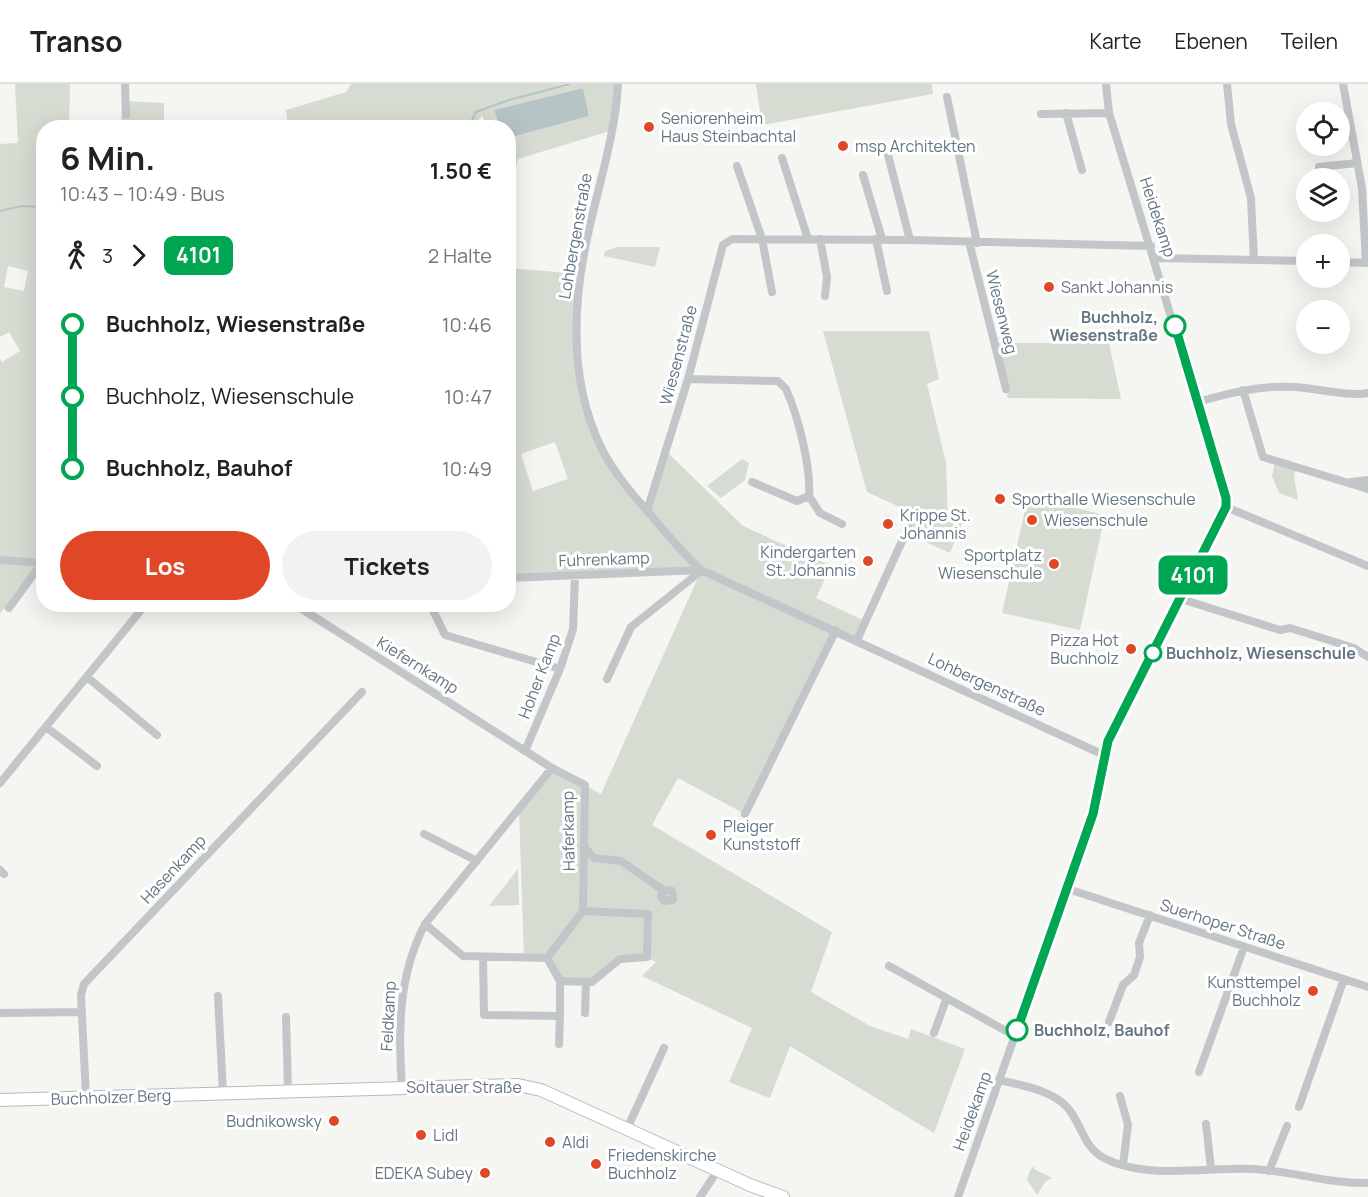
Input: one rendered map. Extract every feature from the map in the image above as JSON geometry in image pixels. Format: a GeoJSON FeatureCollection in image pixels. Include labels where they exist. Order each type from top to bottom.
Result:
{"type":"FeatureCollection","features":[{"type":"Feature","properties":{"kind":"main road","name":"Soltauer Straße"},"geometry":{"type":"LineString","coordinates":[[294,1090],[531,1087],[783,1197]]}},
{"type":"Feature","properties":{"kind":"main road","name":"Buchholzer Berg"},"geometry":{"type":"LineString","coordinates":[[0,1100],[294,1090]]}},
{"type":"Feature","properties":{"kind":"street"},"geometry":{"type":"LineString","coordinates":[[125,84],[126,115]]}},
{"type":"Feature","properties":{"kind":"street","name":"Heidekamp"},"geometry":{"type":"LineString","coordinates":[[958,1197],[1095,807],[1108,741],[1226,507],[1198,402],[1109,113],[1106,84]]}},
{"type":"Feature","properties":{"kind":"street"},"geometry":{"type":"LineString","coordinates":[[1227,84],[1231,124],[1251,198],[1254,260]]}},
{"type":"Feature","properties":{"kind":"street"},"geometry":{"type":"LineString","coordinates":[[1342,84],[1362,188],[1367,263],[1350,262]]}},
{"type":"Feature","properties":{"kind":"street","name":"Lohbergenstraße"},"geometry":{"type":"LineString","coordinates":[[617,88],[584,254],[575,330],[581,383],[590,422],[614,469],[685,556],[701,570],[1104,755]]}},
{"type":"Feature","properties":{"kind":"street","name":"Wiesenweg"},"geometry":{"type":"LineString","coordinates":[[947,97],[973,242],[1006,389]]}},
{"type":"Feature","properties":{"kind":"street"},"geometry":{"type":"LineString","coordinates":[[1041,114],[1109,113]]}},
{"type":"Feature","properties":{"kind":"street"},"geometry":{"type":"LineString","coordinates":[[1066,114],[1082,170]]}},
{"type":"Feature","properties":{"kind":"street"},"geometry":{"type":"LineString","coordinates":[[888,155],[910,240]]}},
{"type":"Feature","properties":{"kind":"street"},"geometry":{"type":"LineString","coordinates":[[782,158],[808,239]]}},
{"type":"Feature","properties":{"kind":"street"},"geometry":{"type":"LineString","coordinates":[[1319,166],[1357,163]]}},
{"type":"Feature","properties":{"kind":"street"},"geometry":{"type":"LineString","coordinates":[[737,166],[762,239],[772,292]]}},
{"type":"Feature","properties":{"kind":"street"},"geometry":{"type":"LineString","coordinates":[[863,175],[879,239],[887,291]]}},
{"type":"Feature","properties":{"kind":"street","name":"Wiesenstraße"},"geometry":{"type":"LineString","coordinates":[[647,511],[688,379],[723,245],[732,239],[879,239],[1151,246]]}},
{"type":"Feature","properties":{"kind":"street"},"geometry":{"type":"LineString","coordinates":[[820,239],[827,277],[825,296]]}},
{"type":"Feature","properties":{"kind":"street"},"geometry":{"type":"LineString","coordinates":[[1155,258],[1296,261]]}},
{"type":"Feature","properties":{"kind":"street"},"geometry":{"type":"LineString","coordinates":[[688,379],[778,381],[786,389],[804,452],[810,484],[808,496],[820,513],[842,524]]}},
{"type":"Feature","properties":{"kind":"street"},"geometry":{"type":"LineString","coordinates":[[1198,402],[1244,390],[1290,386],[1368,393]]}},
{"type":"Feature","properties":{"kind":"street"},"geometry":{"type":"LineString","coordinates":[[1244,390],[1263,457],[1368,489]]}},
{"type":"Feature","properties":{"kind":"street"},"geometry":{"type":"LineString","coordinates":[[1348,483],[1368,480]]}},
{"type":"Feature","properties":{"kind":"street"},"geometry":{"type":"LineString","coordinates":[[752,482],[797,501],[808,496]]}},
{"type":"Feature","properties":{"kind":"street"},"geometry":{"type":"LineString","coordinates":[[1226,507],[1368,566]]}},
{"type":"Feature","properties":{"kind":"street"},"geometry":{"type":"LineString","coordinates":[[857,640],[908,528]]}},
{"type":"Feature","properties":{"kind":"street"},"geometry":{"type":"LineString","coordinates":[[0,560],[36,563]]}},
{"type":"Feature","properties":{"kind":"street"},"geometry":{"type":"LineString","coordinates":[[607,680],[631,627],[701,570]]}},
{"type":"Feature","properties":{"kind":"street","name":"Fuhrenkamp"},"geometry":{"type":"LineString","coordinates":[[516,578],[701,570]]}},
{"type":"Feature","properties":{"kind":"street"},"geometry":{"type":"LineString","coordinates":[[9,608],[36,572]]}},
{"type":"Feature","properties":{"kind":"street","name":"Hoher Kamp"},"geometry":{"type":"LineString","coordinates":[[525,751],[560,669],[573,629],[576,575]]}},
{"type":"Feature","properties":{"kind":"street"},"geometry":{"type":"LineString","coordinates":[[1181,599],[1280,630],[1290,628],[1354,648],[1368,657]]}},
{"type":"Feature","properties":{"kind":"street"},"geometry":{"type":"LineString","coordinates":[[0,783],[140,612]]}},
{"type":"Feature","properties":{"kind":"street","name":"Kiefernkamp"},"geometry":{"type":"LineString","coordinates":[[307,612],[525,751]]}},
{"type":"Feature","properties":{"kind":"street"},"geometry":{"type":"LineString","coordinates":[[434,612],[445,635],[560,669]]}},
{"type":"Feature","properties":{"kind":"street"},"geometry":{"type":"LineString","coordinates":[[745,814],[836,630]]}},
{"type":"Feature","properties":{"kind":"street"},"geometry":{"type":"LineString","coordinates":[[87,677],[157,735]]}},
{"type":"Feature","properties":{"kind":"street","name":"Hasenkamp"},"geometry":{"type":"LineString","coordinates":[[86,1097],[82,1012],[84,984],[362,692]]}},
{"type":"Feature","properties":{"kind":"street"},"geometry":{"type":"LineString","coordinates":[[46,727],[97,766]]}},
{"type":"Feature","properties":{"kind":"street"},"geometry":{"type":"LineString","coordinates":[[525,751],[552,768]]}},
{"type":"Feature","properties":{"kind":"street","name":"Haferkamp"},"geometry":{"type":"LineString","coordinates":[[552,768],[585,785],[584,911]]}},
{"type":"Feature","properties":{"kind":"street","name":"Feldkamp"},"geometry":{"type":"LineString","coordinates":[[402,1088],[400,1009],[403,981],[409,959],[425,924],[552,768]]}},
{"type":"Feature","properties":{"kind":"street"},"geometry":{"type":"LineString","coordinates":[[424,834],[477,861]]}},
{"type":"Feature","properties":{"kind":"street"},"geometry":{"type":"LineString","coordinates":[[584,845],[590,855],[625,862],[663,890]]}},
{"type":"Feature","properties":{"kind":"street","name":"Suerhoper Straße"},"geometry":{"type":"LineString","coordinates":[[1068,889],[1368,987]]}},
{"type":"Feature","properties":{"kind":"street"},"geometry":{"type":"LineString","coordinates":[[547,958],[584,911],[648,914],[647,957],[620,959],[592,982],[560,981]]}},
{"type":"Feature","properties":{"kind":"street"},"geometry":{"type":"LineString","coordinates":[[1109,1022],[1123,985],[1134,975],[1140,957],[1139,943],[1150,915]]}},
{"type":"Feature","properties":{"kind":"street"},"geometry":{"type":"LineString","coordinates":[[425,924],[463,956],[547,958]]}},
{"type":"Feature","properties":{"kind":"street"},"geometry":{"type":"LineString","coordinates":[[1199,1072],[1244,946]]}},
{"type":"Feature","properties":{"kind":"street"},"geometry":{"type":"LineString","coordinates":[[483,957],[484,1015],[560,1016]]}},
{"type":"Feature","properties":{"kind":"street"},"geometry":{"type":"LineString","coordinates":[[547,958],[560,981],[560,1044]]}},
{"type":"Feature","properties":{"kind":"street"},"geometry":{"type":"LineString","coordinates":[[889,966],[946,1000],[1015,1036]]}},
{"type":"Feature","properties":{"kind":"street"},"geometry":{"type":"LineString","coordinates":[[1299,1107],[1344,979]]}},
{"type":"Feature","properties":{"kind":"street"},"geometry":{"type":"LineString","coordinates":[[585,1013],[586,982]]}},
{"type":"Feature","properties":{"kind":"street"},"geometry":{"type":"LineString","coordinates":[[218,996],[222,1093]]}},
{"type":"Feature","properties":{"kind":"street"},"geometry":{"type":"LineString","coordinates":[[934,1033],[946,1000]]}},
{"type":"Feature","properties":{"kind":"street"},"geometry":{"type":"LineString","coordinates":[[0,1013],[82,1012]]}},
{"type":"Feature","properties":{"kind":"street"},"geometry":{"type":"LineString","coordinates":[[286,1017],[294,1090]]}},
{"type":"Feature","properties":{"kind":"street"},"geometry":{"type":"LineString","coordinates":[[627,1129],[663,1048]]}},
{"type":"Feature","properties":{"kind":"street"},"geometry":{"type":"LineString","coordinates":[[999,1080],[1029,1088],[1059,1101],[1073,1116],[1090,1148],[1104,1158],[1123,1165],[1150,1170],[1269,1171],[1325,1180],[1368,1183]]}},
{"type":"Feature","properties":{"kind":"street"},"geometry":{"type":"LineString","coordinates":[[1120,1096],[1128,1125],[1123,1165]]}},
{"type":"Feature","properties":{"kind":"street"},"geometry":{"type":"LineString","coordinates":[[1206,1124],[1211,1169]]}},
{"type":"Feature","properties":{"kind":"street"},"geometry":{"type":"LineString","coordinates":[[1269,1171],[1287,1126]]}},
{"type":"Feature","properties":{"kind":"street"},"geometry":{"type":"LineString","coordinates":[[700,1197],[718,1170]]}},
{"type":"Feature","properties":{"kind":"shaded area"},"geometry":{"type":"Polygon","coordinates":[[[15,84],[70,84],[69,120],[36,120],[36,567],[0,614],[0,359],[2,362],[20,351],[9,332],[0,337],[0,144],[18,143],[15,84]],[[8,266],[4,287],[24,291],[28,271],[8,266]]]}},
{"type":"Feature","properties":{"kind":"shaded area"},"geometry":{"type":"Polygon","coordinates":[[[351,84],[618,84],[610,131],[518,159],[516,166],[516,136],[589,116],[583,88],[494,110],[498,120],[484,120],[482,115],[479,120],[287,120],[286,110],[346,92],[351,84]]]}},
{"type":"Feature","properties":{"kind":"shaded area"},"geometry":{"type":"Polygon","coordinates":[[[756,84],[932,84],[933,94],[762,125],[756,84]]]}},
{"type":"Feature","properties":{"kind":"shaded area"},"geometry":{"type":"Polygon","coordinates":[[[583,88],[589,116],[516,136],[516,120],[498,120],[494,110],[583,88]]]}},
{"type":"Feature","properties":{"kind":"shaded area"},"geometry":{"type":"Polygon","coordinates":[[[122,101],[164,103],[164,120],[121,120],[122,101]]]}},
{"type":"Feature","properties":{"kind":"shaded area"},"geometry":{"type":"Polygon","coordinates":[[[618,247],[660,247],[655,267],[604,256],[605,251],[618,247]]]}},
{"type":"Feature","properties":{"kind":"shaded area"},"geometry":{"type":"Polygon","coordinates":[[[516,269],[580,274],[581,383],[601,448],[646,510],[667,452],[743,526],[831,566],[816,598],[865,621],[857,640],[836,630],[745,814],[678,778],[652,825],[832,932],[811,992],[870,1026],[908,1039],[911,1029],[965,1049],[934,1133],[790,1046],[770,1098],[729,1082],[752,1028],[642,976],[656,962],[647,958],[638,957],[621,961],[592,982],[560,981],[547,958],[524,958],[519,809],[552,768],[601,794],[701,571],[516,578],[516,269]],[[555,442],[521,454],[533,491],[568,479],[555,442]]]}},
{"type":"Feature","properties":{"kind":"shaded area"},"geometry":{"type":"Polygon","coordinates":[[[823,331],[929,331],[939,379],[927,384],[946,463],[948,522],[962,523],[950,553],[906,533],[915,514],[867,492],[823,331]]]}},
{"type":"Feature","properties":{"kind":"shaded area"},"geometry":{"type":"Polygon","coordinates":[[[994,343],[1109,343],[1121,399],[1008,398],[994,343]]]}},
{"type":"Feature","properties":{"kind":"shaded area"},"geometry":{"type":"Polygon","coordinates":[[[742,459],[749,463],[745,480],[721,498],[707,486],[742,459]]]}},
{"type":"Feature","properties":{"kind":"shaded area"},"geometry":{"type":"Polygon","coordinates":[[[1275,461],[1296,467],[1294,476],[1298,500],[1279,493],[1272,476],[1275,461]]]}},
{"type":"Feature","properties":{"kind":"shaded area","name":"Sportplatz Wiesenschule"},"geometry":{"type":"Polygon","coordinates":[[[1028,497],[1105,515],[1080,630],[1002,613],[1028,497]]]}},
{"type":"Feature","properties":{"kind":"shaded area"},"geometry":{"type":"Polygon","coordinates":[[[518,869],[519,905],[489,906],[518,869]]]}},
{"type":"Feature","properties":{"kind":"shaded area"},"geometry":{"type":"Polygon","coordinates":[[[1034,1166],[1034,1169],[1052,1178],[1045,1182],[1037,1195],[1027,1180],[1034,1166]]]}},
{"type":"Feature","properties":{"kind":"waterway"},"geometry":{"type":"LineString","coordinates":[[472,120],[476,112],[509,100],[570,84]]}},
{"type":"Feature","properties":{"kind":"waterway"},"geometry":{"type":"LineString","coordinates":[[0,211],[22,206],[36,207]]}},
{"type":"Feature","properties":{"kind":"bus line","name":"4101"},"geometry":{"type":"LineString","coordinates":[[1017,1030],[1093,814],[1108,741],[1226,507],[1226,498],[1175,326]]}},
{"type":"Feature","properties":{"kind":"place","name":"Seniorenheim Haus Steinbachtal"},"geometry":{"type":"Point","coordinates":[649,127]}},
{"type":"Feature","properties":{"kind":"place","name":"msp Architekten"},"geometry":{"type":"Point","coordinates":[843,146]}},
{"type":"Feature","properties":{"kind":"place","name":"Sankt Johannis"},"geometry":{"type":"Point","coordinates":[1049,287]}},
{"type":"Feature","properties":{"kind":"place","name":"Buchholz, Wiesenstraße"},"geometry":{"type":"Point","coordinates":[1175,326]}},
{"type":"Feature","properties":{"kind":"place","name":"Sporthalle Wiesenschule"},"geometry":{"type":"Point","coordinates":[1000,499]}},
{"type":"Feature","properties":{"kind":"place","name":"Wiesenschule"},"geometry":{"type":"Point","coordinates":[1032,520]}},
{"type":"Feature","properties":{"kind":"place","name":"Krippe St. Johannis"},"geometry":{"type":"Point","coordinates":[888,524]}},
{"type":"Feature","properties":{"kind":"place","name":"Kindergarten St. Johannis"},"geometry":{"type":"Point","coordinates":[868,561]}},
{"type":"Feature","properties":{"kind":"place","name":"Sportplatz Wiesenschule"},"geometry":{"type":"Point","coordinates":[1054,564]}},
{"type":"Feature","properties":{"kind":"place","name":"Pizza Hot Buchholz"},"geometry":{"type":"Point","coordinates":[1131,649]}},
{"type":"Feature","properties":{"kind":"place","name":"Buchholz, Wiesenschule"},"geometry":{"type":"Point","coordinates":[1153,653]}},
{"type":"Feature","properties":{"kind":"place","name":"Pleiger Kunststoff"},"geometry":{"type":"Point","coordinates":[711,835]}},
{"type":"Feature","properties":{"kind":"place","name":"Kunsttempel Buchholz"},"geometry":{"type":"Point","coordinates":[1313,991]}},
{"type":"Feature","properties":{"kind":"place","name":"Buchholz, Bauhof"},"geometry":{"type":"Point","coordinates":[1017,1030]}},
{"type":"Feature","properties":{"kind":"place","name":"Budnikowsky"},"geometry":{"type":"Point","coordinates":[334,1121]}},
{"type":"Feature","properties":{"kind":"place","name":"Lidl"},"geometry":{"type":"Point","coordinates":[421,1135]}},
{"type":"Feature","properties":{"kind":"place","name":"Aldi"},"geometry":{"type":"Point","coordinates":[550,1142]}},
{"type":"Feature","properties":{"kind":"place","name":"Friedenskirche Buchholz"},"geometry":{"type":"Point","coordinates":[596,1164]}},
{"type":"Feature","properties":{"kind":"place","name":"EDEKA Subey"},"geometry":{"type":"Point","coordinates":[485,1173]}}]}
